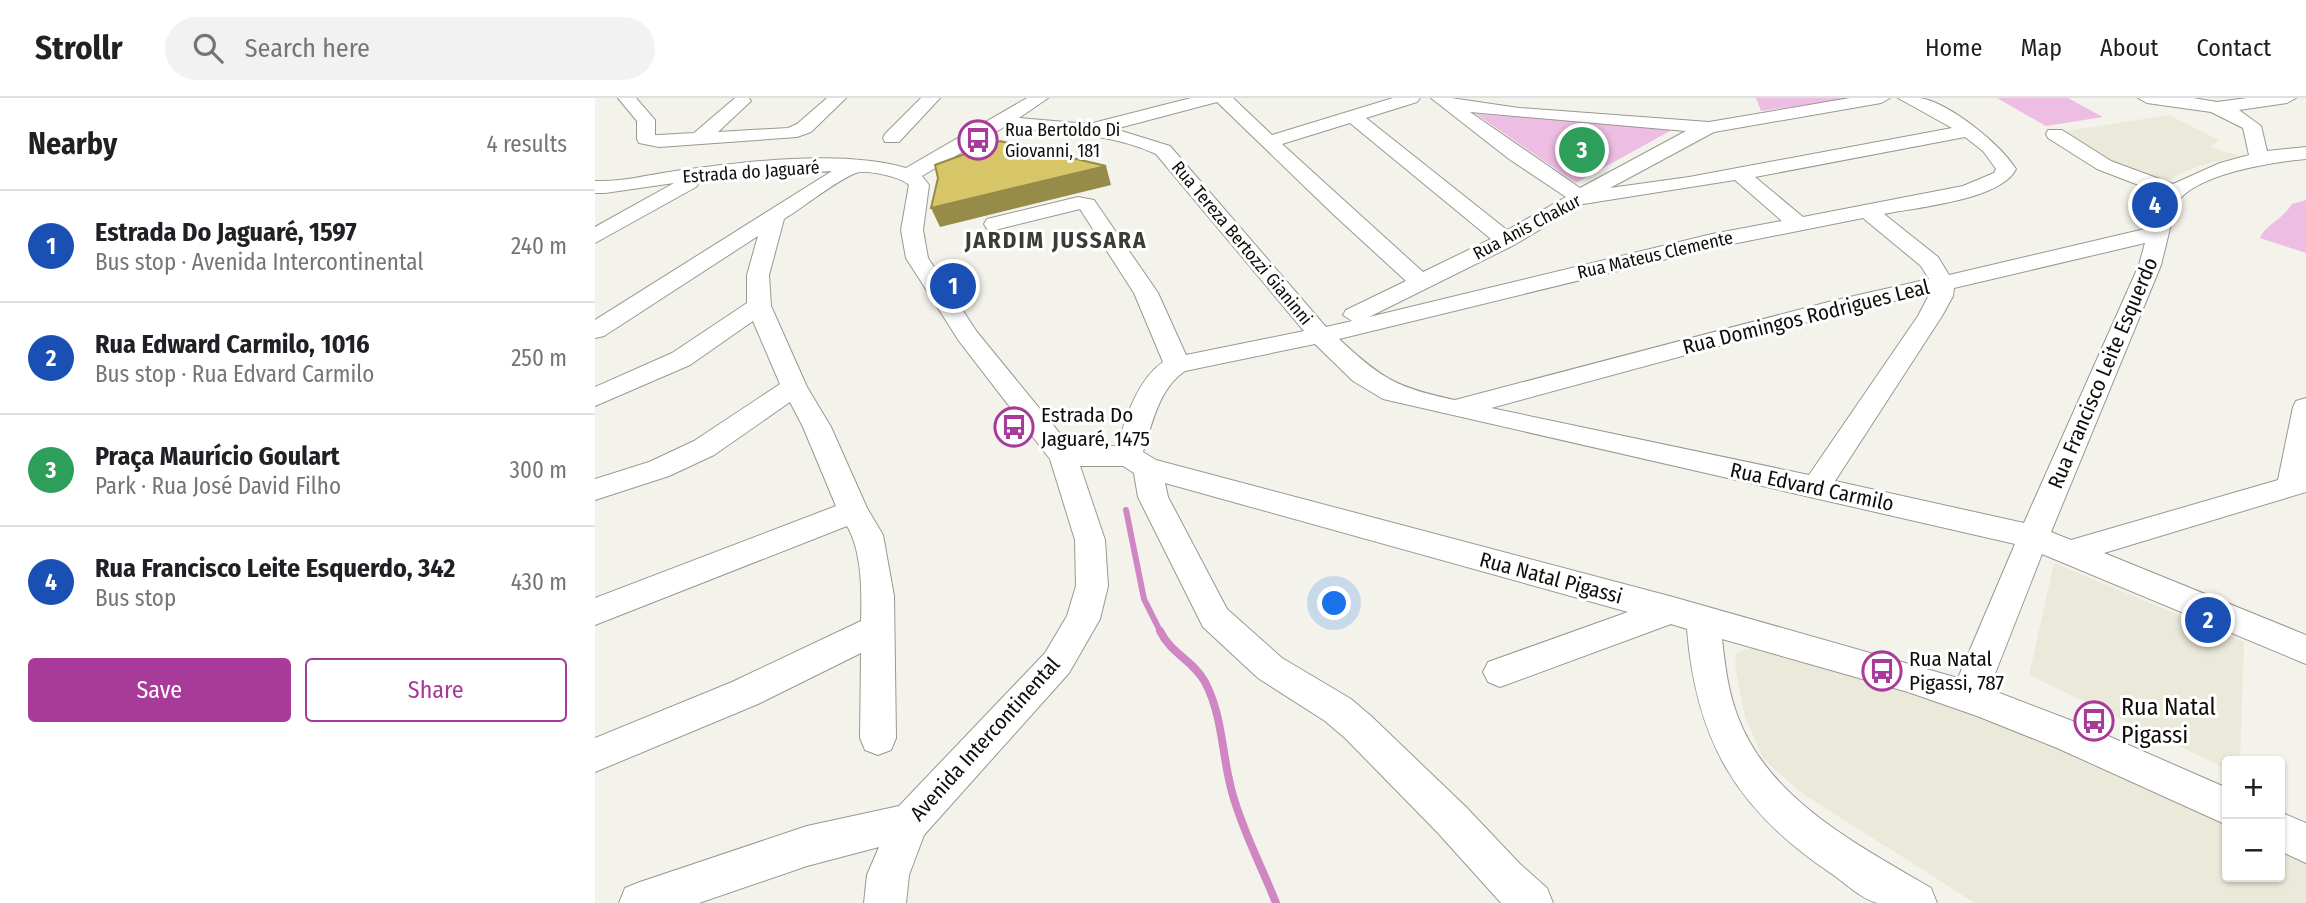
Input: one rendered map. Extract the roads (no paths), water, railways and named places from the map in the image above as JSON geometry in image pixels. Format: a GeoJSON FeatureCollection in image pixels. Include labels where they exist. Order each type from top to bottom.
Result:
{"type":"FeatureCollection","features":[{"type":"Feature","properties":{"kind":"street"},"geometry":{"type":"LineString","coordinates":[[627,98],[646,120],[646,139],[699,139],[797,131],[837,99]]}},
{"type":"Feature","properties":{"kind":"street"},"geometry":{"type":"LineString","coordinates":[[892,138],[931,98]]}},
{"type":"Feature","properties":{"kind":"street"},"geometry":{"type":"LineString","coordinates":[[908,174],[936,161],[1039,98]]}},
{"type":"Feature","properties":{"kind":"street"},"geometry":{"type":"LineString","coordinates":[[1085,131],[1212,98]]}},
{"type":"Feature","properties":{"kind":"street"},"geometry":{"type":"LineString","coordinates":[[1223,98],[1417,285],[1410,298],[1415,304],[1439,309]]}},
{"type":"Feature","properties":{"kind":"street"},"geometry":{"type":"LineString","coordinates":[[1268,142],[1411,98]]}},
{"type":"Feature","properties":{"kind":"street","name":"Rua Anis Chakur"},"geometry":{"type":"LineString","coordinates":[[1318,333],[1384,303],[1506,240],[1656,153],[1709,127],[1881,98]]}},
{"type":"Feature","properties":{"kind":"street","name":"Rua Mateus Clemente"},"geometry":{"type":"LineString","coordinates":[[1177,365],[1439,309],[1797,223],[1968,191],[2002,177],[2006,169],[1998,154],[1967,131],[1907,98]]}},
{"type":"Feature","properties":{"kind":"street"},"geometry":{"type":"LineString","coordinates":[[2147,98],[2219,107],[2235,113],[2252,127],[2259,158]]}},
{"type":"Feature","properties":{"kind":"street"},"geometry":{"type":"LineString","coordinates":[[2219,107],[2287,98]]}},
{"type":"Feature","properties":{"kind":"street"},"geometry":{"type":"LineString","coordinates":[[699,139],[742,101]]}},
{"type":"Feature","properties":{"kind":"street"},"geometry":{"type":"LineString","coordinates":[[1444,101],[1510,112],[1709,127]]}},
{"type":"Feature","properties":{"kind":"street"},"geometry":{"type":"LineString","coordinates":[[1444,101],[1581,198],[1739,173],[1967,131]]}},
{"type":"Feature","properties":{"kind":"street"},"geometry":{"type":"LineString","coordinates":[[1353,116],[1506,240]]}},
{"type":"Feature","properties":{"kind":"street","name":"Rua Tereza Bertozzi Gianinni"},"geometry":{"type":"LineString","coordinates":[[999,121],[1085,131],[1143,142],[1163,149],[1318,333]]}},
{"type":"Feature","properties":{"kind":"street"},"geometry":{"type":"LineString","coordinates":[[2055,134],[2105,165],[2174,191],[2227,167],[2259,158],[2306,153]]}},
{"type":"Feature","properties":{"kind":"street","name":"Estrada do Jaguaré"},"geometry":{"type":"LineString","coordinates":[[595,187],[793,167],[852,167],[908,174]]}},
{"type":"Feature","properties":{"kind":"street"},"geometry":{"type":"LineString","coordinates":[[595,331],[852,167]]}},
{"type":"Feature","properties":{"kind":"street"},"geometry":{"type":"LineString","coordinates":[[1739,173],[1797,223]]}},
{"type":"Feature","properties":{"kind":"street"},"geometry":{"type":"LineString","coordinates":[[595,236],[707,174]]}},
{"type":"Feature","properties":{"kind":"street","name":"Avenida Intercontinental"},"geometry":{"type":"LineString","coordinates":[[885,903],[888,875],[909,823],[1057,663],[1083,619],[1092,586],[1090,540],[1063,457],[968,336],[917,258],[912,230],[919,185],[917,180],[908,174]]}},
{"type":"Feature","properties":{"kind":"street","name":"Rua Francisco Leite Esquerdo"},"geometry":{"type":"LineString","coordinates":[[1969,696],[2033,537],[2150,265],[2156,233],[2166,204],[2174,191]]}},
{"type":"Feature","properties":{"kind":"street"},"geometry":{"type":"LineString","coordinates":[[995,224],[1078,203],[1087,204],[1146,293],[1177,365],[1166,371],[1152,394],[1137,462],[1197,588],[1215,618],[1270,668],[1329,704],[1358,727],[1532,903]]}},
{"type":"Feature","properties":{"kind":"street"},"geometry":{"type":"LineString","coordinates":[[1816,487],[1941,296],[1943,284],[1930,262],[1865,209]]}},
{"type":"Feature","properties":{"kind":"street"},"geometry":{"type":"LineString","coordinates":[[773,218],[758,275],[759,306],[794,387],[817,427],[853,511],[868,535],[879,628],[878,738]]}},
{"type":"Feature","properties":{"kind":"street","name":"Rua Domingos Rodrigues Leal"},"geometry":{"type":"LineString","coordinates":[[1457,408],[1840,306],[2156,233]]}},
{"type":"Feature","properties":{"kind":"street"},"geometry":{"type":"LineString","coordinates":[[595,397],[681,359],[759,306]]}},
{"type":"Feature","properties":{"kind":"street","name":"Rua Edvard Carmilo"},"geometry":{"type":"LineString","coordinates":[[1318,333],[1376,385],[1411,399],[2033,537],[2306,649]]}},
{"type":"Feature","properties":{"kind":"street"},"geometry":{"type":"LineString","coordinates":[[595,490],[659,469],[704,448],[794,387]]}},
{"type":"Feature","properties":{"kind":"street"},"geometry":{"type":"LineString","coordinates":[[2072,551],[2299,484],[2306,407]]}},
{"type":"Feature","properties":{"kind":"street","name":"Rua Natal Pigassi"},"geometry":{"type":"LineString","coordinates":[[1063,457],[1137,462],[1969,696],[2084,743],[2222,805]]}},
{"type":"Feature","properties":{"kind":"street"},"geometry":{"type":"LineString","coordinates":[[595,612],[853,511]]}},
{"type":"Feature","properties":{"kind":"street"},"geometry":{"type":"LineString","coordinates":[[1500,672],[1688,615],[1725,732],[1741,765],[1763,793],[1798,827],[1916,903]]}},
{"type":"Feature","properties":{"kind":"street"},"geometry":{"type":"LineString","coordinates":[[595,755],[745,692],[879,628]]}},
{"type":"Feature","properties":{"kind":"street"},"geometry":{"type":"LineString","coordinates":[[640,903],[827,842],[882,827],[909,823]]}},
{"type":"Feature","properties":{"kind":"street"},"geometry":{"type":"LineString","coordinates":[[2285,833],[2306,843]]}},
{"type":"Feature","properties":{"kind":"waterway"},"geometry":{"type":"LineString","coordinates":[[1126,510],[1144,599],[1160,631]]}},
{"type":"Feature","properties":{"kind":"waterway"},"geometry":{"type":"LineString","coordinates":[[1160,631],[1170,646],[1200,674],[1211,695],[1236,806],[1276,903]]}},
{"type":"Feature","properties":{"kind":"place","name":"Rua Bertoldo Di Giovanni, 181"},"geometry":{"type":"Point","coordinates":[978,140]}},
{"type":"Feature","properties":{"kind":"place","name":"Praça Maurício Goulart"},"geometry":{"type":"Point","coordinates":[1582,150]}},
{"type":"Feature","properties":{"kind":"place","name":"Rua Francisco Leite Esquerdo, 342"},"geometry":{"type":"Point","coordinates":[2155,205]}},
{"type":"Feature","properties":{"kind":"place","name":"Estrada Do Jaguaré, 1597"},"geometry":{"type":"Point","coordinates":[953,286]}},
{"type":"Feature","properties":{"kind":"place","name":"Estrada Do Jaguaré, 1475"},"geometry":{"type":"Point","coordinates":[1014,427]}},
{"type":"Feature","properties":{"kind":"place","name":"Rua Edward Carmilo, 1016"},"geometry":{"type":"Point","coordinates":[2208,620]}},
{"type":"Feature","properties":{"kind":"place","name":"Rua Natal Pigassi, 787"},"geometry":{"type":"Point","coordinates":[1882,671]}},
{"type":"Feature","properties":{"kind":"place","name":"Rua Natal Pigassi"},"geometry":{"type":"Point","coordinates":[2094,721]}},
{"type":"Feature","properties":{"kind":"district","name":"JARDIM JUSSARA"},"geometry":{"type":"Point","coordinates":[1056,240]}}]}
